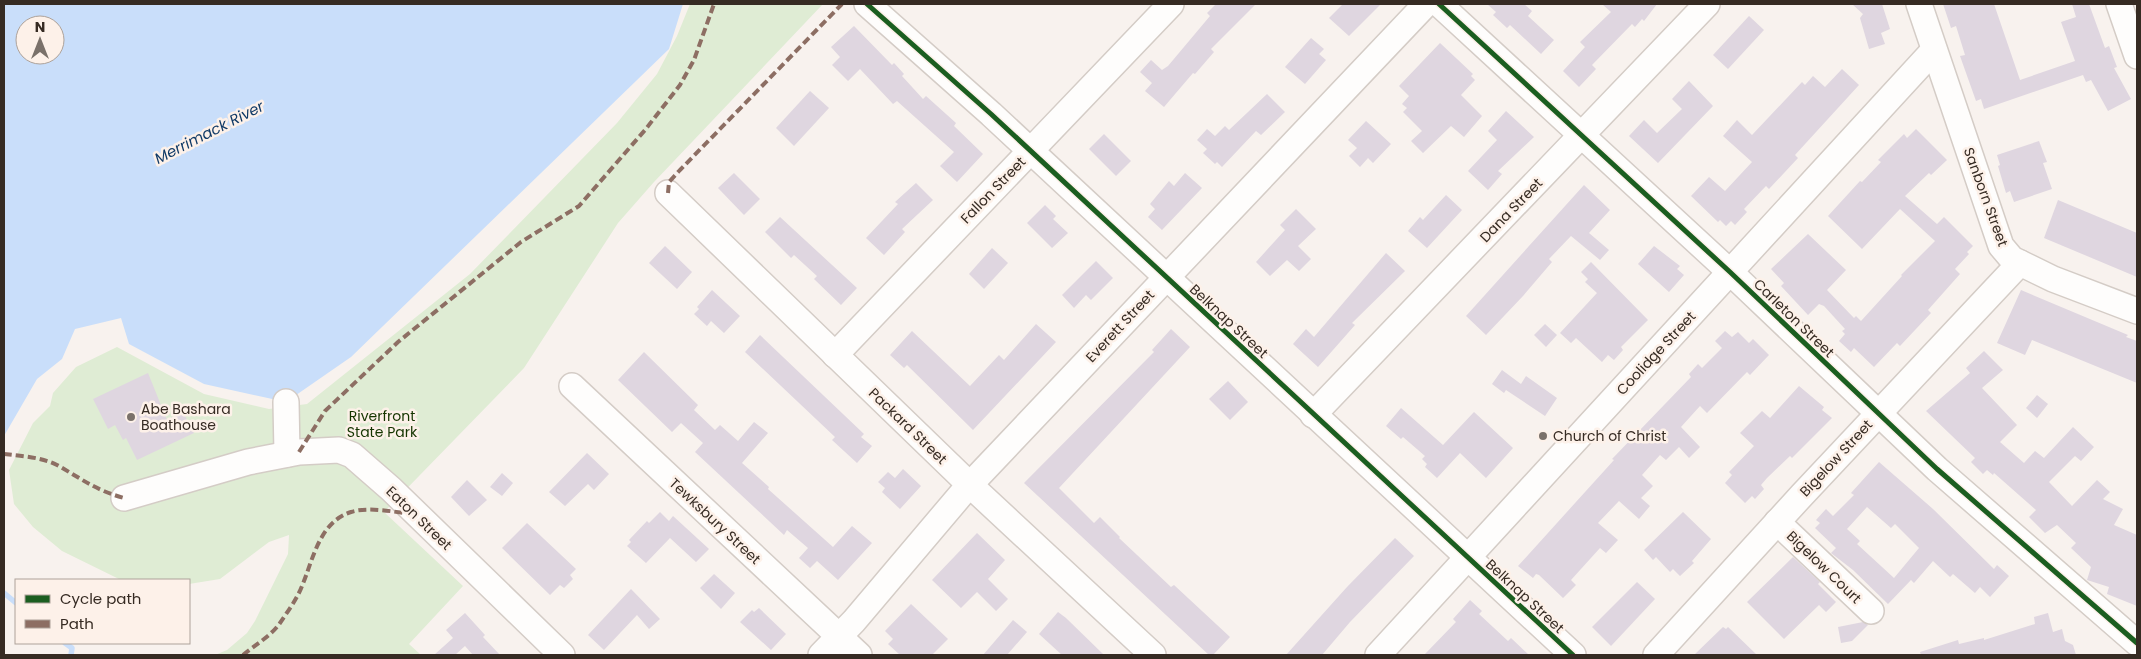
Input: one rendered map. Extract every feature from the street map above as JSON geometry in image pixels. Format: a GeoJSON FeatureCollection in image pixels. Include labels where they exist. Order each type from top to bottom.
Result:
{"type":"FeatureCollection","features":[{"type":"Feature","properties":{"kind":"street","name":"Belknap Street"},"geometry":{"type":"LineString","coordinates":[[867,4],[1031,151],[1573,655]]}},
{"type":"Feature","properties":{"kind":"street","name":"Fallon Street"},"geometry":{"type":"LineString","coordinates":[[835,355],[1171,4]]}},
{"type":"Feature","properties":{"kind":"street","name":"Everett Street"},"geometry":{"type":"LineString","coordinates":[[820,655],[970,485],[1426,4]]}},
{"type":"Feature","properties":{"kind":"street","name":"Carleton Street"},"geometry":{"type":"LineString","coordinates":[[1439,4],[1730,272],[1936,469],[2137,644]]}},
{"type":"Feature","properties":{"kind":"street","name":"Dana Street"},"geometry":{"type":"LineString","coordinates":[[1313,414],[1583,136],[1707,4]]}},
{"type":"Feature","properties":{"kind":"street","name":"Sanborn Street"},"geometry":{"type":"LineString","coordinates":[[1919,4],[2002,246],[2012,259],[2053,280],[2137,311]]}},
{"type":"Feature","properties":{"kind":"street"},"geometry":{"type":"LineString","coordinates":[[2120,4],[2137,56]]}},
{"type":"Feature","properties":{"kind":"street","name":"Coolidge Street"},"geometry":{"type":"LineString","coordinates":[[1378,655],[1934,50]]}},
{"type":"Feature","properties":{"kind":"street","name":"Packard Street"},"geometry":{"type":"LineString","coordinates":[[668,193],[970,485],[1153,655]]}},
{"type":"Feature","properties":{"kind":"street","name":"Bigelow Street"},"geometry":{"type":"LineString","coordinates":[[1656,655],[1777,522],[2020,264]]}},
{"type":"Feature","properties":{"kind":"street","name":"Tewksbury Street"},"geometry":{"type":"LineString","coordinates":[[572,386],[858,655]]}},
{"type":"Feature","properties":{"kind":"street"},"geometry":{"type":"LineString","coordinates":[[286,402],[287,454]]}},
{"type":"Feature","properties":{"kind":"street","name":"Eaton Street"},"geometry":{"type":"LineString","coordinates":[[124,498],[248,462],[320,449],[339,450],[352,455],[391,489],[562,655]]}},
{"type":"Feature","properties":{"kind":"street","name":"Bigelow Court"},"geometry":{"type":"LineString","coordinates":[[1777,522],[1871,611]]}},
{"type":"Feature","properties":{"kind":"green space","name":"Riverfront State Park"},"geometry":{"type":"Polygon","coordinates":[[[690,4],[823,4],[654,182],[618,223],[524,368],[384,512],[463,586],[409,644],[421,655],[215,655],[227,650],[247,633],[255,621],[288,554],[289,535],[269,542],[220,579],[190,584],[190,579],[119,579],[62,551],[33,527],[14,504],[9,470],[33,423],[50,406],[53,393],[76,367],[117,347],[204,394],[269,409],[307,404],[470,274],[617,123],[657,74],[677,36],[690,4]]]}},
{"type":"Feature","properties":{"kind":"water","name":"Merrimack River"},"geometry":{"type":"Polygon","coordinates":[[[4,4],[683,4],[669,49],[351,357],[286,402],[204,384],[129,344],[121,318],[75,329],[62,359],[37,379],[4,436],[4,4]]]}},
{"type":"Feature","properties":{"kind":"building"},"geometry":{"type":"Polygon","coordinates":[[[1216,4],[1256,4],[1211,49],[1214,52],[1164,107],[1145,91],[1152,83],[1140,72],[1151,60],[1162,70],[1168,66],[1210,16],[1207,13],[1216,4]]]}},
{"type":"Feature","properties":{"kind":"building"},"geometry":{"type":"Polygon","coordinates":[[[1343,4],[1381,4],[1349,36],[1329,18],[1343,4]]]}},
{"type":"Feature","properties":{"kind":"building"},"geometry":{"type":"Polygon","coordinates":[[[1487,4],[1524,4],[1532,11],[1528,16],[1554,40],[1541,54],[1510,25],[1507,28],[1493,15],[1496,12],[1487,4]]]}},
{"type":"Feature","properties":{"kind":"building"},"geometry":{"type":"Polygon","coordinates":[[[1602,4],[1657,4],[1644,21],[1642,19],[1635,27],[1632,24],[1592,65],[1596,69],[1579,87],[1563,71],[1585,47],[1580,42],[1611,12],[1602,4]]]}},
{"type":"Feature","properties":{"kind":"building"},"geometry":{"type":"Polygon","coordinates":[[[1852,4],[1882,4],[1890,29],[1881,33],[1885,44],[1869,49],[1860,18],[1863,14],[1852,4]]]}},
{"type":"Feature","properties":{"kind":"building"},"geometry":{"type":"Polygon","coordinates":[[[1943,4],[1994,4],[2020,80],[2075,61],[2061,22],[2076,17],[2072,4],[2089,4],[2105,48],[2109,46],[2117,67],[2114,68],[2131,99],[2108,111],[2091,80],[2086,82],[2083,75],[1984,109],[1981,99],[1976,101],[1960,56],[1965,55],[1956,26],[1951,28],[1943,4]]]}},
{"type":"Feature","properties":{"kind":"building"},"geometry":{"type":"Polygon","coordinates":[[[1749,16],[1764,30],[1728,69],[1713,55],[1749,16]]]}},
{"type":"Feature","properties":{"kind":"building"},"geometry":{"type":"Polygon","coordinates":[[[854,26],[892,65],[894,63],[904,74],[902,76],[923,99],[926,96],[956,123],[954,126],[983,154],[957,182],[940,166],[954,152],[897,101],[893,104],[860,69],[848,81],[832,65],[840,57],[831,47],[854,26]]]}},
{"type":"Feature","properties":{"kind":"building"},"geometry":{"type":"Polygon","coordinates":[[[1311,38],[1324,49],[1319,54],[1326,60],[1305,84],[1285,67],[1311,38]]]}},
{"type":"Feature","properties":{"kind":"building"},"geometry":{"type":"Polygon","coordinates":[[[1440,43],[1473,74],[1471,76],[1475,80],[1461,95],[1482,116],[1464,137],[1451,126],[1423,153],[1411,141],[1422,131],[1403,112],[1407,108],[1402,104],[1409,96],[1399,86],[1440,43]]]}},
{"type":"Feature","properties":{"kind":"building"},"geometry":{"type":"Polygon","coordinates":[[[1842,69],[1859,85],[1795,155],[1798,158],[1769,189],[1766,186],[1744,209],[1747,212],[1735,225],[1731,221],[1726,226],[1720,220],[1718,222],[1691,196],[1709,177],[1725,191],[1752,162],[1723,136],[1737,120],[1752,135],[1802,82],[1805,85],[1813,76],[1825,87],[1842,69]]]}},
{"type":"Feature","properties":{"kind":"building"},"geometry":{"type":"Polygon","coordinates":[[[1689,81],[1713,106],[1658,163],[1629,136],[1644,120],[1657,133],[1682,109],[1672,99],[1689,81]]]}},
{"type":"Feature","properties":{"kind":"building"},"geometry":{"type":"Polygon","coordinates":[[[810,91],[829,108],[794,146],[776,128],[810,91]]]}},
{"type":"Feature","properties":{"kind":"building"},"geometry":{"type":"Polygon","coordinates":[[[1267,94],[1285,112],[1261,135],[1256,131],[1222,167],[1217,162],[1215,164],[1203,153],[1207,149],[1197,140],[1207,129],[1215,136],[1225,126],[1229,130],[1267,94]]]}},
{"type":"Feature","properties":{"kind":"building"},"geometry":{"type":"Polygon","coordinates":[[[1506,111],[1534,137],[1498,171],[1502,174],[1488,190],[1468,171],[1497,140],[1488,131],[1506,111]]]}},
{"type":"Feature","properties":{"kind":"building"},"geometry":{"type":"Polygon","coordinates":[[[1366,121],[1391,144],[1373,163],[1368,158],[1360,167],[1349,156],[1357,148],[1348,140],[1366,121]]]}},
{"type":"Feature","properties":{"kind":"building"},"geometry":{"type":"Polygon","coordinates":[[[1916,129],[1947,160],[1931,175],[1929,173],[1905,196],[1937,224],[1944,217],[1973,246],[1967,252],[1969,254],[1955,269],[1960,274],[1928,310],[1931,313],[1900,346],[1897,343],[1874,367],[1854,348],[1851,352],[1839,341],[1845,334],[1842,331],[1845,329],[1824,306],[1819,304],[1808,315],[1781,286],[1784,283],[1771,269],[1808,234],[1846,270],[1827,290],[1854,318],[1856,316],[1861,321],[1901,275],[1935,241],[1900,209],[1862,249],[1828,216],[1860,181],[1862,182],[1881,162],[1878,160],[1904,134],[1907,138],[1916,129]]]}},
{"type":"Feature","properties":{"kind":"building"},"geometry":{"type":"Polygon","coordinates":[[[1104,134],[1131,161],[1116,176],[1089,149],[1104,134]]]}},
{"type":"Feature","properties":{"kind":"building"},"geometry":{"type":"Polygon","coordinates":[[[2039,141],[2047,162],[2043,163],[2052,189],[2014,202],[2010,191],[2006,193],[1998,166],[2000,165],[1997,155],[2039,141]]]}},
{"type":"Feature","properties":{"kind":"building"},"geometry":{"type":"Polygon","coordinates":[[[734,173],[760,199],[744,215],[718,188],[734,173]]]}},
{"type":"Feature","properties":{"kind":"building"},"geometry":{"type":"Polygon","coordinates":[[[1185,173],[1202,188],[1162,230],[1148,217],[1155,209],[1150,204],[1169,181],[1174,186],[1185,173]]]}},
{"type":"Feature","properties":{"kind":"building"},"geometry":{"type":"Polygon","coordinates":[[[916,183],[933,200],[902,229],[905,232],[884,255],[866,238],[898,204],[895,202],[916,183]]]}},
{"type":"Feature","properties":{"kind":"building"},"geometry":{"type":"Polygon","coordinates":[[[1584,185],[1610,210],[1589,233],[1609,250],[1600,260],[1571,236],[1549,259],[1552,262],[1523,296],[1486,335],[1466,316],[1584,185]]]}},
{"type":"Feature","properties":{"kind":"building"},"geometry":{"type":"Polygon","coordinates":[[[1446,195],[1462,210],[1427,248],[1408,231],[1420,217],[1423,220],[1446,195]]]}},
{"type":"Feature","properties":{"kind":"building"},"geometry":{"type":"Polygon","coordinates":[[[2058,200],[2137,233],[2137,277],[2044,238],[2058,200]]]}},
{"type":"Feature","properties":{"kind":"building"},"geometry":{"type":"Polygon","coordinates":[[[1045,205],[1056,216],[1053,219],[1068,233],[1052,248],[1027,223],[1045,205]]]}},
{"type":"Feature","properties":{"kind":"building"},"geometry":{"type":"Polygon","coordinates":[[[1296,209],[1316,229],[1298,246],[1311,259],[1299,271],[1287,260],[1270,276],[1256,262],[1285,230],[1280,225],[1296,209]]]}},
{"type":"Feature","properties":{"kind":"building"},"geometry":{"type":"Polygon","coordinates":[[[780,217],[857,288],[841,305],[814,279],[817,276],[794,255],[791,258],[765,232],[780,217]]]}},
{"type":"Feature","properties":{"kind":"building"},"geometry":{"type":"Polygon","coordinates":[[[665,246],[692,272],[677,289],[649,263],[665,246]]]}},
{"type":"Feature","properties":{"kind":"building"},"geometry":{"type":"Polygon","coordinates":[[[1654,246],[1680,266],[1677,269],[1684,275],[1669,292],[1638,264],[1654,246]]]}},
{"type":"Feature","properties":{"kind":"building"},"geometry":{"type":"Polygon","coordinates":[[[992,248],[1008,263],[984,289],[969,274],[992,248]]]}},
{"type":"Feature","properties":{"kind":"building"},"geometry":{"type":"Polygon","coordinates":[[[1386,253],[1405,271],[1352,323],[1355,325],[1318,367],[1293,344],[1306,329],[1314,337],[1386,253]]]}},
{"type":"Feature","properties":{"kind":"building"},"geometry":{"type":"Polygon","coordinates":[[[1096,261],[1113,278],[1091,300],[1086,295],[1074,308],[1062,295],[1096,261]]]}},
{"type":"Feature","properties":{"kind":"building"},"geometry":{"type":"Polygon","coordinates":[[[1591,262],[1648,320],[1621,347],[1623,350],[1614,360],[1608,355],[1602,362],[1576,338],[1571,343],[1560,333],[1597,293],[1585,282],[1588,279],[1581,272],[1591,262]]]}},
{"type":"Feature","properties":{"kind":"building"},"geometry":{"type":"Polygon","coordinates":[[[712,290],[740,316],[724,333],[711,321],[707,326],[694,314],[699,309],[697,307],[712,290]]]}},
{"type":"Feature","properties":{"kind":"building"},"geometry":{"type":"Polygon","coordinates":[[[2021,290],[2128,335],[2126,337],[2137,341],[2137,383],[2032,340],[2025,355],[1997,343],[2021,290]]]}},
{"type":"Feature","properties":{"kind":"building"},"geometry":{"type":"Polygon","coordinates":[[[1036,324],[1056,342],[973,430],[907,365],[904,368],[890,355],[912,331],[970,386],[999,355],[1004,360],[1036,324]]]}},
{"type":"Feature","properties":{"kind":"building"},"geometry":{"type":"Polygon","coordinates":[[[1545,324],[1557,335],[1546,347],[1534,335],[1545,324]]]}},
{"type":"Feature","properties":{"kind":"building"},"geometry":{"type":"Polygon","coordinates":[[[1171,329],[1190,347],[1059,488],[1094,523],[1100,517],[1119,538],[1171,587],[1174,585],[1230,637],[1213,655],[1209,655],[1024,483],[1154,352],[1152,350],[1171,329]]]}},
{"type":"Feature","properties":{"kind":"building"},"geometry":{"type":"Polygon","coordinates":[[[1725,331],[1732,337],[1738,332],[1749,343],[1753,339],[1769,355],[1750,375],[1747,372],[1707,413],[1700,406],[1681,427],[1700,447],[1689,458],[1679,447],[1666,460],[1660,455],[1642,475],[1653,486],[1641,498],[1650,506],[1639,519],[1619,501],[1598,523],[1618,540],[1606,553],[1600,548],[1571,580],[1576,585],[1563,598],[1539,575],[1536,574],[1533,578],[1518,566],[1614,460],[1612,459],[1691,377],[1689,374],[1698,364],[1702,368],[1722,348],[1715,341],[1725,331]]]}},
{"type":"Feature","properties":{"kind":"building"},"geometry":{"type":"Polygon","coordinates":[[[760,335],[864,434],[861,437],[872,446],[857,463],[832,440],[835,437],[745,352],[760,335]]]}},
{"type":"Feature","properties":{"kind":"building"},"geometry":{"type":"Polygon","coordinates":[[[1984,351],[2003,370],[1982,388],[2017,425],[2000,442],[2024,463],[2035,451],[2044,458],[2073,427],[2094,447],[2081,461],[2075,456],[2049,482],[2072,506],[2097,480],[2110,492],[2103,499],[2123,509],[2114,525],[2137,535],[2137,606],[2107,594],[2109,587],[2087,580],[2091,567],[2071,548],[2076,543],[2057,525],[2045,533],[2029,517],[2036,510],[1994,473],[1993,475],[1987,470],[1983,474],[1971,462],[1975,458],[1926,411],[1970,373],[1966,368],[1984,351]]]}},
{"type":"Feature","properties":{"kind":"building"},"geometry":{"type":"Polygon","coordinates":[[[644,352],[698,405],[694,410],[715,430],[720,425],[738,441],[754,422],[768,433],[742,463],[833,547],[852,526],[872,543],[838,580],[817,561],[810,568],[799,558],[808,548],[787,530],[784,535],[695,452],[703,443],[681,423],[672,432],[618,380],[644,352]]]}},
{"type":"Feature","properties":{"kind":"building"},"geometry":{"type":"Polygon","coordinates":[[[1502,370],[1521,384],[1526,376],[1557,398],[1545,416],[1506,390],[1504,393],[1492,384],[1502,370]]]}},
{"type":"Feature","properties":{"kind":"building","name":"Abe Bashara Boathouse"},"geometry":{"type":"Polygon","coordinates":[[[148,373],[167,420],[183,412],[194,433],[137,460],[126,438],[123,440],[115,425],[108,429],[93,399],[148,373]]]}},
{"type":"Feature","properties":{"kind":"building"},"geometry":{"type":"Polygon","coordinates":[[[1228,381],[1248,402],[1230,420],[1209,399],[1228,381]]]}},
{"type":"Feature","properties":{"kind":"building"},"geometry":{"type":"Polygon","coordinates":[[[1799,386],[1824,407],[1822,410],[1832,418],[1792,458],[1790,456],[1767,478],[1761,485],[1764,489],[1755,499],[1752,496],[1745,503],[1725,483],[1732,475],[1729,472],[1754,446],[1740,433],[1762,411],[1770,418],[1799,386]]]}},
{"type":"Feature","properties":{"kind":"building"},"geometry":{"type":"Polygon","coordinates":[[[2037,395],[2048,404],[2037,418],[2026,408],[2037,395]]]}},
{"type":"Feature","properties":{"kind":"building"},"geometry":{"type":"Polygon","coordinates":[[[1401,408],[1443,445],[1474,412],[1513,448],[1486,478],[1460,453],[1437,478],[1425,467],[1427,464],[1422,459],[1425,456],[1403,437],[1401,439],[1386,426],[1401,408]]]}},
{"type":"Feature","properties":{"kind":"building"},"geometry":{"type":"Polygon","coordinates":[[[587,453],[609,474],[594,490],[588,484],[565,506],[549,492],[587,453]]]}},
{"type":"Feature","properties":{"kind":"building"},"geometry":{"type":"Polygon","coordinates":[[[1879,462],[1933,509],[1994,569],[1997,565],[2009,576],[1990,597],[1980,587],[1975,593],[1953,574],[1950,577],[1933,561],[1914,583],[1911,580],[1888,604],[1853,570],[1831,553],[1836,548],[1815,528],[1820,523],[1816,520],[1826,509],[1833,516],[1854,495],[1851,493],[1879,462]],[[1867,507],[1847,529],[1860,541],[1857,544],[1894,578],[1919,548],[1895,524],[1891,528],[1867,507]]]}},
{"type":"Feature","properties":{"kind":"building"},"geometry":{"type":"Polygon","coordinates":[[[903,469],[921,486],[900,509],[882,492],[885,488],[878,482],[888,472],[895,478],[903,469]]]}},
{"type":"Feature","properties":{"kind":"building"},"geometry":{"type":"Polygon","coordinates":[[[502,473],[513,483],[502,496],[490,487],[502,473]]]}},
{"type":"Feature","properties":{"kind":"building"},"geometry":{"type":"Polygon","coordinates":[[[467,480],[487,500],[469,516],[451,497],[467,480]]]}},
{"type":"Feature","properties":{"kind":"building"},"geometry":{"type":"Polygon","coordinates":[[[660,512],[669,521],[673,516],[709,549],[696,562],[670,538],[646,563],[627,546],[631,542],[629,540],[647,521],[649,523],[660,512]]]}},
{"type":"Feature","properties":{"kind":"building"},"geometry":{"type":"Polygon","coordinates":[[[1683,512],[1711,539],[1692,561],[1694,563],[1680,576],[1673,569],[1670,572],[1656,557],[1653,560],[1644,550],[1683,512]]]}},
{"type":"Feature","properties":{"kind":"building"},"geometry":{"type":"Polygon","coordinates":[[[527,523],[576,569],[570,575],[573,579],[564,588],[560,585],[550,595],[502,548],[527,523]]]}},
{"type":"Feature","properties":{"kind":"building"},"geometry":{"type":"Polygon","coordinates":[[[977,533],[1005,560],[988,579],[1008,599],[996,611],[977,592],[961,608],[932,580],[977,533]]]}},
{"type":"Feature","properties":{"kind":"building"},"geometry":{"type":"Polygon","coordinates":[[[1395,538],[1414,556],[1350,622],[1322,655],[1286,655],[1347,587],[1395,538]]]}},
{"type":"Feature","properties":{"kind":"building"},"geometry":{"type":"Polygon","coordinates":[[[1793,557],[1820,582],[1818,584],[1836,602],[1826,612],[1819,605],[1784,639],[1747,602],[1793,557]]]}},
{"type":"Feature","properties":{"kind":"building"},"geometry":{"type":"Polygon","coordinates":[[[714,574],[735,593],[721,609],[700,588],[714,574]]]}},
{"type":"Feature","properties":{"kind":"building"},"geometry":{"type":"Polygon","coordinates":[[[1637,582],[1655,599],[1611,646],[1592,627],[1637,582]]]}},
{"type":"Feature","properties":{"kind":"building"},"geometry":{"type":"Polygon","coordinates":[[[631,589],[660,619],[649,629],[637,615],[604,650],[588,635],[631,589]]]}},
{"type":"Feature","properties":{"kind":"building"},"geometry":{"type":"Polygon","coordinates":[[[1470,600],[1482,611],[1479,614],[1508,641],[1511,638],[1529,655],[1424,655],[1456,622],[1453,619],[1470,600]]]}},
{"type":"Feature","properties":{"kind":"building"},"geometry":{"type":"Polygon","coordinates":[[[911,604],[948,639],[932,655],[900,655],[888,644],[893,639],[885,631],[911,604]]]}},
{"type":"Feature","properties":{"kind":"building"},"geometry":{"type":"Polygon","coordinates":[[[759,608],[786,634],[771,650],[740,622],[752,610],[754,612],[759,608]]]}},
{"type":"Feature","properties":{"kind":"building"},"geometry":{"type":"Polygon","coordinates":[[[1058,612],[1104,655],[1062,655],[1039,634],[1058,612]]]}},
{"type":"Feature","properties":{"kind":"building"},"geometry":{"type":"Polygon","coordinates":[[[465,613],[485,635],[483,637],[500,655],[473,655],[465,646],[455,655],[434,655],[453,638],[446,630],[465,613]]]}},
{"type":"Feature","properties":{"kind":"building"},"geometry":{"type":"Polygon","coordinates":[[[2048,613],[2053,632],[2062,629],[2065,641],[2073,645],[2076,655],[1921,655],[1920,652],[1958,640],[1959,644],[1984,638],[1984,640],[2035,624],[2034,617],[2048,613]]]}},
{"type":"Feature","properties":{"kind":"building"},"geometry":{"type":"Polygon","coordinates":[[[1013,620],[1027,632],[1007,655],[983,655],[1013,620]]]}},
{"type":"Feature","properties":{"kind":"building"},"geometry":{"type":"Polygon","coordinates":[[[1863,622],[1868,625],[1852,641],[1841,643],[1838,627],[1863,622]]]}},
{"type":"Feature","properties":{"kind":"building"},"geometry":{"type":"Polygon","coordinates":[[[1723,627],[1726,629],[1728,627],[1757,655],[1694,655],[1723,627]]]}},
{"type":"Feature","properties":{"kind":"waterway"},"geometry":{"type":"LineString","coordinates":[[4,593],[15,602]]}},
{"type":"Feature","properties":{"kind":"waterway"},"geometry":{"type":"LineString","coordinates":[[66,644],[72,648],[71,655]]}},
{"type":"Feature","properties":{"kind":"marked path"},"geometry":{"type":"LineString","coordinates":[[299,452],[325,411],[398,342],[521,242],[579,206],[645,130],[680,85],[694,60],[714,4]]}},
{"type":"Feature","properties":{"kind":"marked path"},"geometry":{"type":"LineString","coordinates":[[668,193],[669,182],[680,170],[842,4]]}},
{"type":"Feature","properties":{"kind":"marked path"},"geometry":{"type":"LineString","coordinates":[[4,454],[31,457],[51,462],[97,488],[124,498]]}},
{"type":"Feature","properties":{"kind":"marked path"},"geometry":{"type":"LineString","coordinates":[[243,655],[263,640],[280,623],[300,591],[319,543],[331,524],[340,517],[358,510],[416,514]]}},
{"type":"Feature","properties":{"kind":"cycle path"},"geometry":{"type":"LineString","coordinates":[[867,4],[991,114],[1573,655]]}},
{"type":"Feature","properties":{"kind":"cycle path"},"geometry":{"type":"LineString","coordinates":[[1439,4],[1730,272],[1937,469],[2137,643]]}},
{"type":"Feature","properties":{"kind":"place","name":"Abe Bashara Boathouse"},"geometry":{"type":"Point","coordinates":[131,417]}},
{"type":"Feature","properties":{"kind":"place","name":"Church of Christ"},"geometry":{"type":"Point","coordinates":[1543,436]}}]}
